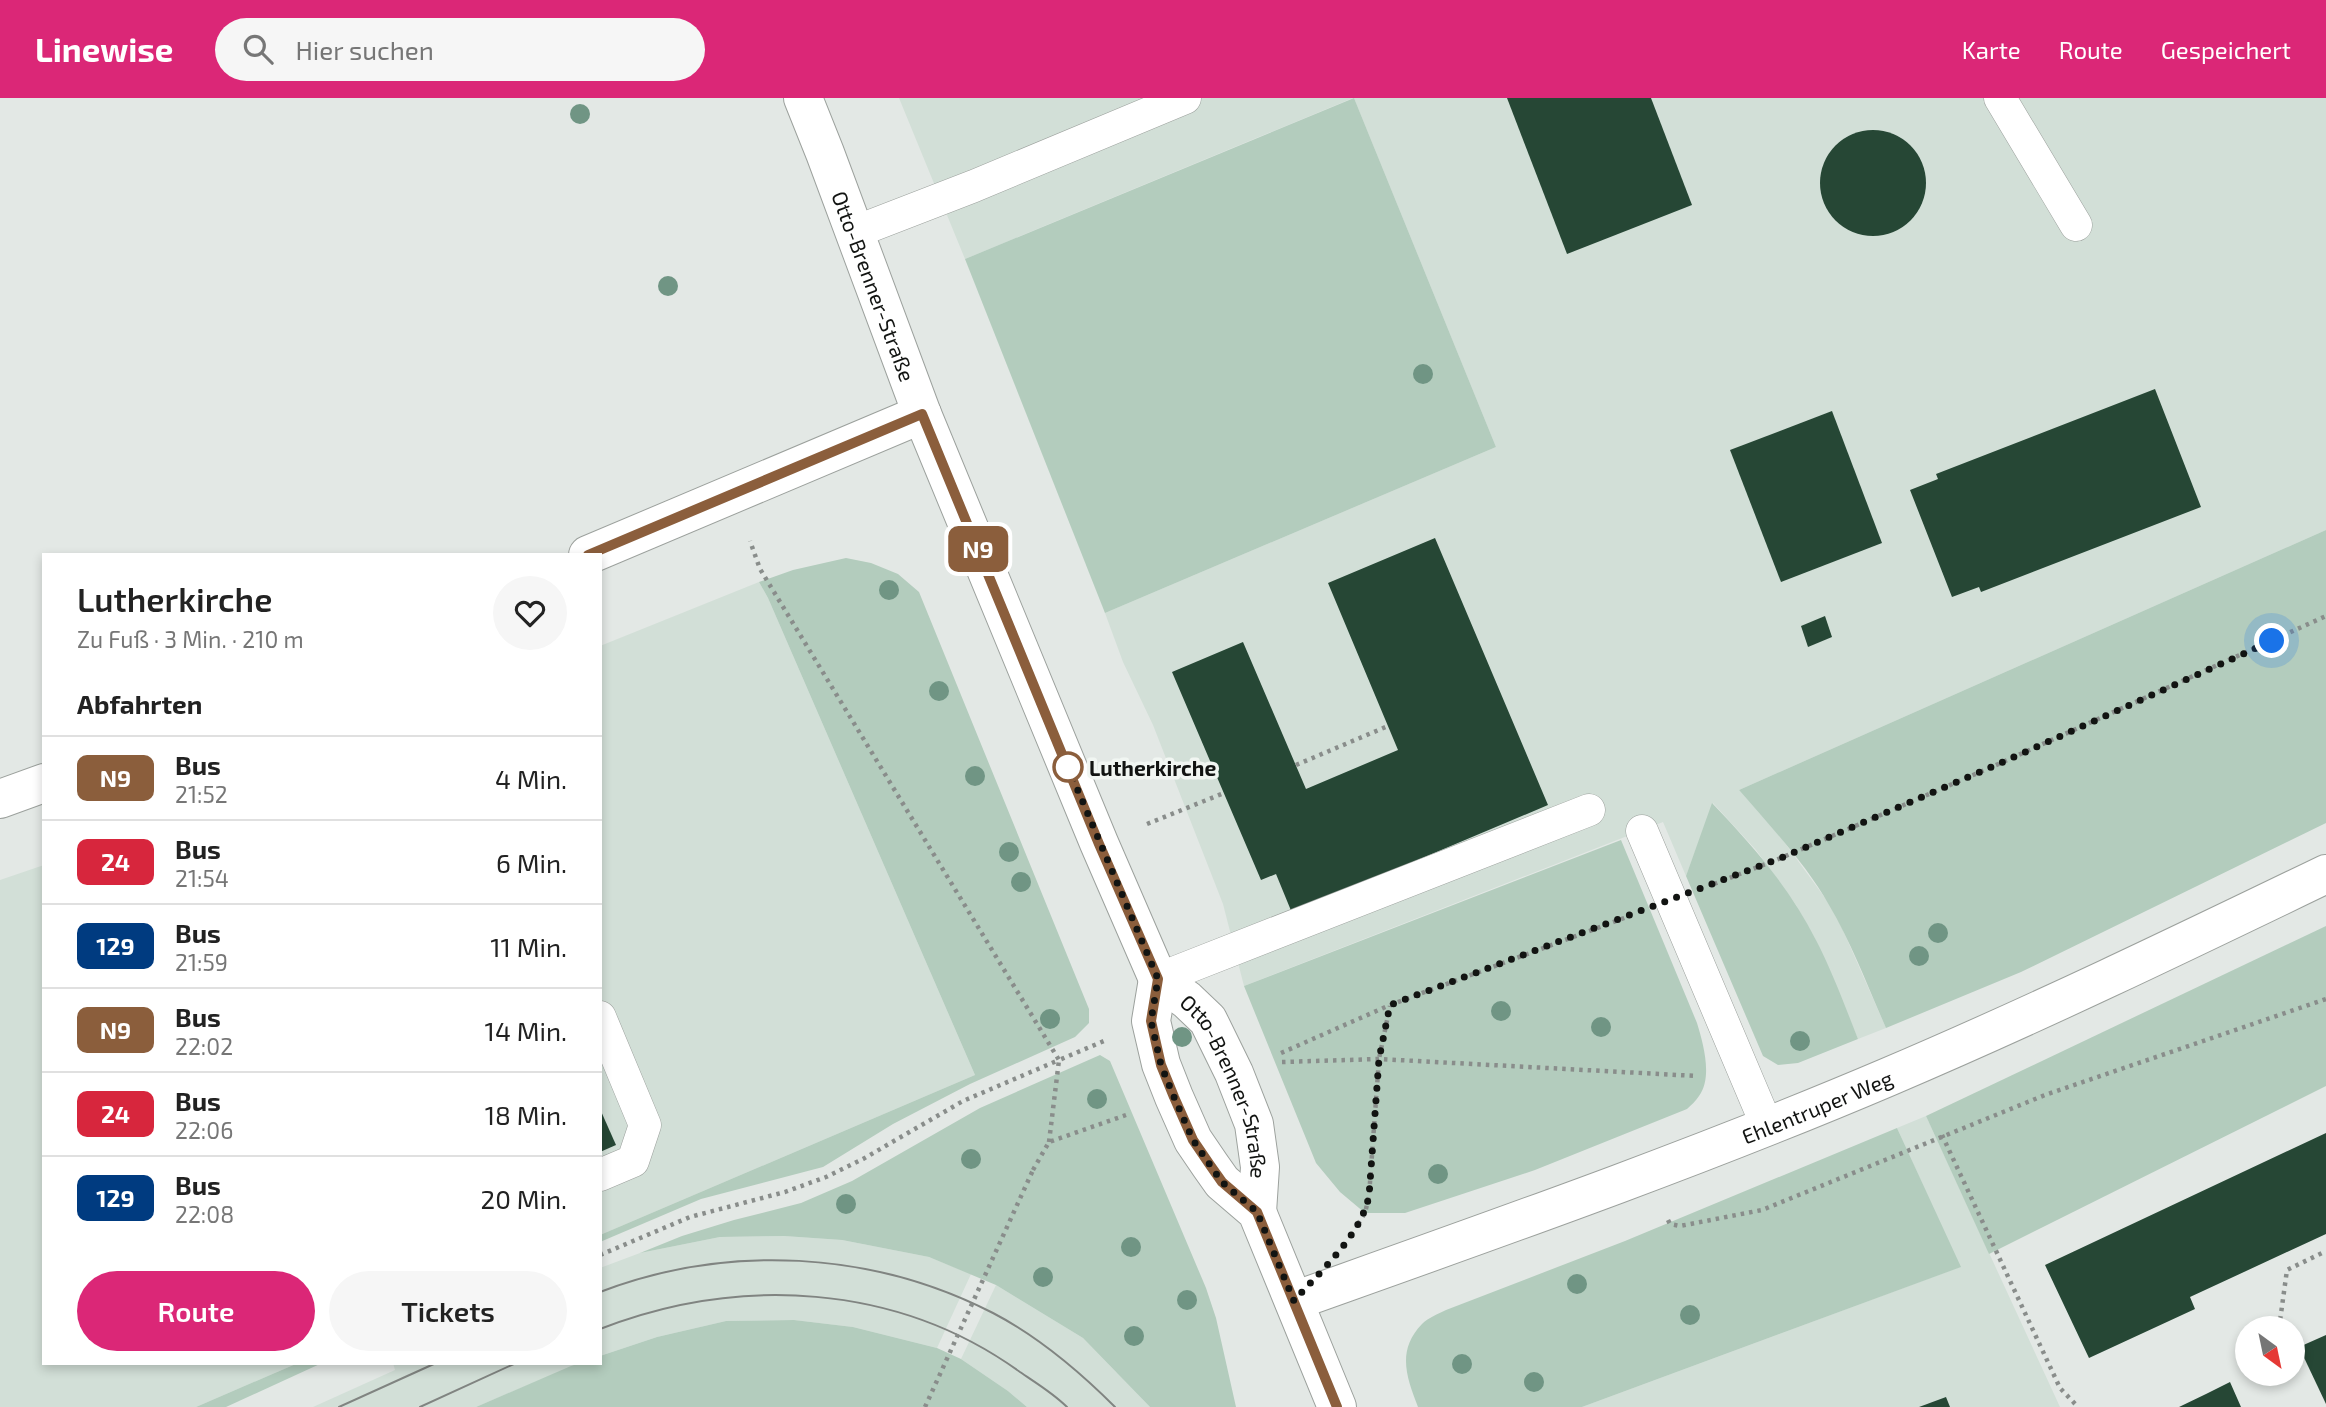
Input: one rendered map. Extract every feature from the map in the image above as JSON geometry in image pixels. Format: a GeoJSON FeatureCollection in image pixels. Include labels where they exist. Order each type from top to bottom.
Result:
{"type":"FeatureCollection","features":[{"type":"Feature","properties":{"kind":"street","name":"Otto-Brenner-Straße"},"geometry":{"type":"LineString","coordinates":[[803,98],[922,414],[1099,844],[1158,979],[1187,1000],[1208,1020],[1234,1073],[1254,1124],[1260,1167],[1257,1212],[1337,1407]]}},
{"type":"Feature","properties":{"kind":"street"},"geometry":{"type":"LineString","coordinates":[[593,553],[922,414]]}},
{"type":"Feature","properties":{"kind":"street"},"geometry":{"type":"LineString","coordinates":[[0,799],[42,784]]}},
{"type":"Feature","properties":{"kind":"street","name":"Ehlentruper Weg"},"geometry":{"type":"LineString","coordinates":[[1294,1301],[1649,1173],[1889,1077],[2111,978],[2326,874]]}},
{"type":"Feature","properties":{"kind":"street","name":"Otto-Brenner-Straße"},"geometry":{"type":"LineString","coordinates":[[1158,979],[1151,1021],[1161,1065],[1193,1140],[1222,1182],[1257,1212]]}},
{"type":"Feature","properties":{"kind":"lane"},"geometry":{"type":"LineString","coordinates":[[855,232],[974,186],[1185,98]]}},
{"type":"Feature","properties":{"kind":"lane"},"geometry":{"type":"LineString","coordinates":[[2000,98],[2076,225]]}},
{"type":"Feature","properties":{"kind":"lane"},"geometry":{"type":"LineString","coordinates":[[1158,979],[1589,810]]}},
{"type":"Feature","properties":{"kind":"lane"},"geometry":{"type":"LineString","coordinates":[[1642,831],[1767,1126]]}},
{"type":"Feature","properties":{"kind":"lane"},"geometry":{"type":"LineString","coordinates":[[602,1022],[645,1125],[633,1161],[602,1174]]}},
{"type":"Feature","properties":{"kind":"path"},"geometry":{"type":"LineString","coordinates":[[733,494],[760,569],[1059,1060],[1049,1142],[1033,1170],[925,1407]]}},
{"type":"Feature","properties":{"kind":"path"},"geometry":{"type":"LineString","coordinates":[[1700,1076],[1379,1059],[1273,1060],[1390,1005],[1781,858],[2326,616]]}},
{"type":"Feature","properties":{"kind":"path"},"geometry":{"type":"LineString","coordinates":[[1296,765],[1388,726]]}},
{"type":"Feature","properties":{"kind":"path"},"geometry":{"type":"LineString","coordinates":[[1099,844],[1224,793]]}},
{"type":"Feature","properties":{"kind":"path"},"geometry":{"type":"LineString","coordinates":[[1649,1173],[1670,1224],[1680,1226],[1762,1210],[1942,1135],[2058,1091],[2326,999]]}},
{"type":"Feature","properties":{"kind":"path"},"geometry":{"type":"LineString","coordinates":[[1355,1228],[1365,1213],[1369,1196],[1379,1059],[1390,1005]]}},
{"type":"Feature","properties":{"kind":"path"},"geometry":{"type":"LineString","coordinates":[[602,1254],[690,1217],[785,1192],[826,1178],[963,1101],[1151,1021]]}},
{"type":"Feature","properties":{"kind":"path"},"geometry":{"type":"LineString","coordinates":[[1049,1142],[1131,1113]]}},
{"type":"Feature","properties":{"kind":"path"},"geometry":{"type":"LineString","coordinates":[[1942,1135],[2060,1388],[2078,1407]]}},
{"type":"Feature","properties":{"kind":"path"},"geometry":{"type":"LineString","coordinates":[[2281,1316],[2287,1270],[2326,1251]]}},
{"type":"Feature","properties":{"kind":"shaded area"},"geometry":{"type":"Polygon","coordinates":[[[899,98],[1353,98],[965,259],[899,98]]]}},
{"type":"Feature","properties":{"kind":"shaded area"},"geometry":{"type":"Polygon","coordinates":[[[1354,98],[2326,98],[2326,530],[1739,790],[1782,839],[1828,902],[1886,1028],[1858,1039],[1816,940],[1796,905],[1756,850],[1713,803],[1686,876],[1663,822],[1244,986],[1223,904],[1153,725],[1123,662],[1105,613],[1496,447],[1354,98]]]}},
{"type":"Feature","properties":{"kind":"shaded area"},"geometry":{"type":"Polygon","coordinates":[[[759,582],[975,1075],[602,1234],[602,645],[759,582]]]}},
{"type":"Feature","properties":{"kind":"shaded area"},"geometry":{"type":"Polygon","coordinates":[[[42,866],[42,1365],[293,1365],[196,1407],[0,1407],[0,880],[42,866]]]}},
{"type":"Feature","properties":{"kind":"shaded area"},"geometry":{"type":"Polygon","coordinates":[[[1926,1116],[2060,1407],[1582,1407],[1960,1267],[1897,1128],[1926,1116]]]}},
{"type":"Feature","properties":{"kind":"shaded area"},"geometry":{"type":"Polygon","coordinates":[[[784,1236],[842,1240],[929,1257],[971,1274],[937,1348],[853,1327],[794,1320],[726,1321],[657,1337],[602,1355],[602,1267],[640,1253],[720,1237],[784,1236]]]}},
{"type":"Feature","properties":{"kind":"shaded area"},"geometry":{"type":"Polygon","coordinates":[[[996,1285],[1083,1338],[1150,1407],[1027,1407],[961,1359],[996,1285]]]}},
{"type":"Feature","properties":{"kind":"shaded area"},"geometry":{"type":"Polygon","coordinates":[[[394,1365],[575,1365],[476,1407],[313,1407],[395,1370],[394,1365]]]}},
{"type":"Feature","properties":{"kind":"green space"},"geometry":{"type":"Polygon","coordinates":[[[1354,98],[1496,447],[1105,613],[965,259],[1354,98]]]}},
{"type":"Feature","properties":{"kind":"green space"},"geometry":{"type":"Polygon","coordinates":[[[2326,530],[2326,823],[2021,972],[1886,1028],[1845,935],[1820,890],[1739,790],[2326,530]]]}},
{"type":"Feature","properties":{"kind":"green space"},"geometry":{"type":"Polygon","coordinates":[[[846,558],[871,563],[898,574],[919,592],[1089,1009],[1089,1023],[1075,1037],[970,1084],[893,1124],[823,1167],[701,1199],[602,1241],[602,1234],[975,1075],[759,582],[793,570],[846,558]]]}},
{"type":"Feature","properties":{"kind":"green space"},"geometry":{"type":"Polygon","coordinates":[[[1712,803],[1756,851],[1806,921],[1822,952],[1858,1039],[1798,1063],[1778,1065],[1763,1056],[1686,876],[1712,803]]]}},
{"type":"Feature","properties":{"kind":"green space"},"geometry":{"type":"Polygon","coordinates":[[[1621,840],[1697,1023],[1706,1070],[1698,1098],[1687,1109],[1535,1170],[1405,1213],[1365,1213],[1340,1192],[1316,1163],[1244,986],[1621,840]]]}},
{"type":"Feature","properties":{"kind":"green space"},"geometry":{"type":"Polygon","coordinates":[[[2326,926],[2326,1086],[1989,1254],[1926,1116],[2326,926]]]}},
{"type":"Feature","properties":{"kind":"green space"},"geometry":{"type":"Polygon","coordinates":[[[1100,1055],[1110,1061],[1206,1288],[1216,1318],[1236,1407],[1150,1407],[1083,1338],[996,1285],[929,1257],[842,1240],[784,1236],[720,1237],[640,1253],[682,1236],[801,1203],[852,1181],[980,1108],[1100,1055]]]}},
{"type":"Feature","properties":{"kind":"green space"},"geometry":{"type":"Polygon","coordinates":[[[1897,1128],[1961,1267],[1582,1407],[1418,1407],[1410,1386],[1406,1354],[1414,1334],[1430,1318],[1625,1241],[1897,1128]]]}},
{"type":"Feature","properties":{"kind":"green space"},"geometry":{"type":"Polygon","coordinates":[[[794,1320],[853,1327],[937,1348],[961,1359],[1027,1407],[476,1407],[574,1365],[602,1365],[602,1355],[657,1337],[726,1321],[794,1320]]]}},
{"type":"Feature","properties":{"kind":"green space"},"geometry":{"type":"Polygon","coordinates":[[[293,1365],[318,1365],[226,1407],[196,1407],[293,1365]]]}},
{"type":"Feature","properties":{"kind":"building"},"geometry":{"type":"Polygon","coordinates":[[[1507,98],[1651,98],[1692,205],[1567,254],[1507,98]]]}},
{"type":"Feature","properties":{"kind":"building"},"geometry":{"type":"Polygon","coordinates":[[[1873,130],[1893,134],[1910,146],[1922,163],[1926,183],[1922,203],[1910,220],[1893,232],[1873,236],[1853,232],[1836,220],[1824,203],[1820,183],[1824,163],[1836,146],[1853,134],[1873,130]]]}},
{"type":"Feature","properties":{"kind":"building"},"geometry":{"type":"Polygon","coordinates":[[[2155,389],[2201,507],[1981,592],[1979,587],[1952,597],[1910,490],[1938,479],[1936,474],[2155,389]]]}},
{"type":"Feature","properties":{"kind":"building"},"geometry":{"type":"Polygon","coordinates":[[[1832,411],[1882,543],[1781,582],[1730,450],[1832,411]]]}},
{"type":"Feature","properties":{"kind":"building"},"geometry":{"type":"Polygon","coordinates":[[[1435,538],[1548,805],[1292,913],[1276,874],[1261,880],[1172,672],[1243,642],[1306,789],[1398,750],[1328,583],[1435,538]]]}},
{"type":"Feature","properties":{"kind":"building"},"geometry":{"type":"Polygon","coordinates":[[[1825,616],[1832,637],[1808,647],[1801,626],[1825,616]]]}},
{"type":"Feature","properties":{"kind":"building"},"geometry":{"type":"Polygon","coordinates":[[[602,1114],[616,1145],[602,1151],[602,1114]]]}},
{"type":"Feature","properties":{"kind":"building"},"geometry":{"type":"Polygon","coordinates":[[[2326,1133],[2326,1234],[2190,1297],[2195,1309],[2089,1358],[2045,1265],[2326,1133]]]}},
{"type":"Feature","properties":{"kind":"building"},"geometry":{"type":"Polygon","coordinates":[[[2326,1335],[2326,1404],[2305,1360],[2305,1344],[2326,1335]]]}},
{"type":"Feature","properties":{"kind":"building"},"geometry":{"type":"Polygon","coordinates":[[[2230,1382],[2241,1407],[2179,1407],[2206,1394],[2230,1382]]]}},
{"type":"Feature","properties":{"kind":"building"},"geometry":{"type":"Polygon","coordinates":[[[1946,1397],[1950,1407],[1919,1407],[1946,1397]]]}},
{"type":"Feature","properties":{"kind":"tram line"},"geometry":{"type":"LineString","coordinates":[[602,1291],[649,1276],[698,1266],[749,1261],[799,1261],[849,1266],[899,1277],[947,1292],[1010,1322],[1058,1356],[1115,1407]]}},
{"type":"Feature","properties":{"kind":"tram line"},"geometry":{"type":"LineString","coordinates":[[602,1328],[653,1312],[707,1300],[762,1295],[816,1297],[870,1305],[922,1320],[972,1342],[1038,1384],[1067,1407]]}},
{"type":"Feature","properties":{"kind":"tram line"},"geometry":{"type":"LineString","coordinates":[[339,1407],[432,1365]]}},
{"type":"Feature","properties":{"kind":"tram line"},"geometry":{"type":"LineString","coordinates":[[420,1407],[512,1365]]}},
{"type":"Feature","properties":{"kind":"bus line","name":"N9"},"geometry":{"type":"LineString","coordinates":[[593,553],[922,414],[1099,844],[1158,979],[1151,1021],[1161,1065],[1174,1097],[1193,1140],[1222,1182],[1257,1212],[1337,1407]]}},
{"type":"Feature","properties":{"kind":"place","name":"Lutherkirche"},"geometry":{"type":"Point","coordinates":[1068,767]}},
{"type":"Feature","properties":{"kind":"route"},"geometry":{"type":"LineString","coordinates":[[1068,767],[1158,979],[1151,1021],[1161,1065],[1174,1097],[1193,1140],[1222,1182],[1257,1212],[1294,1301],[1350,1237],[1365,1213],[1369,1196],[1379,1059],[1390,1005],[1781,858],[2272,641]]}}]}
